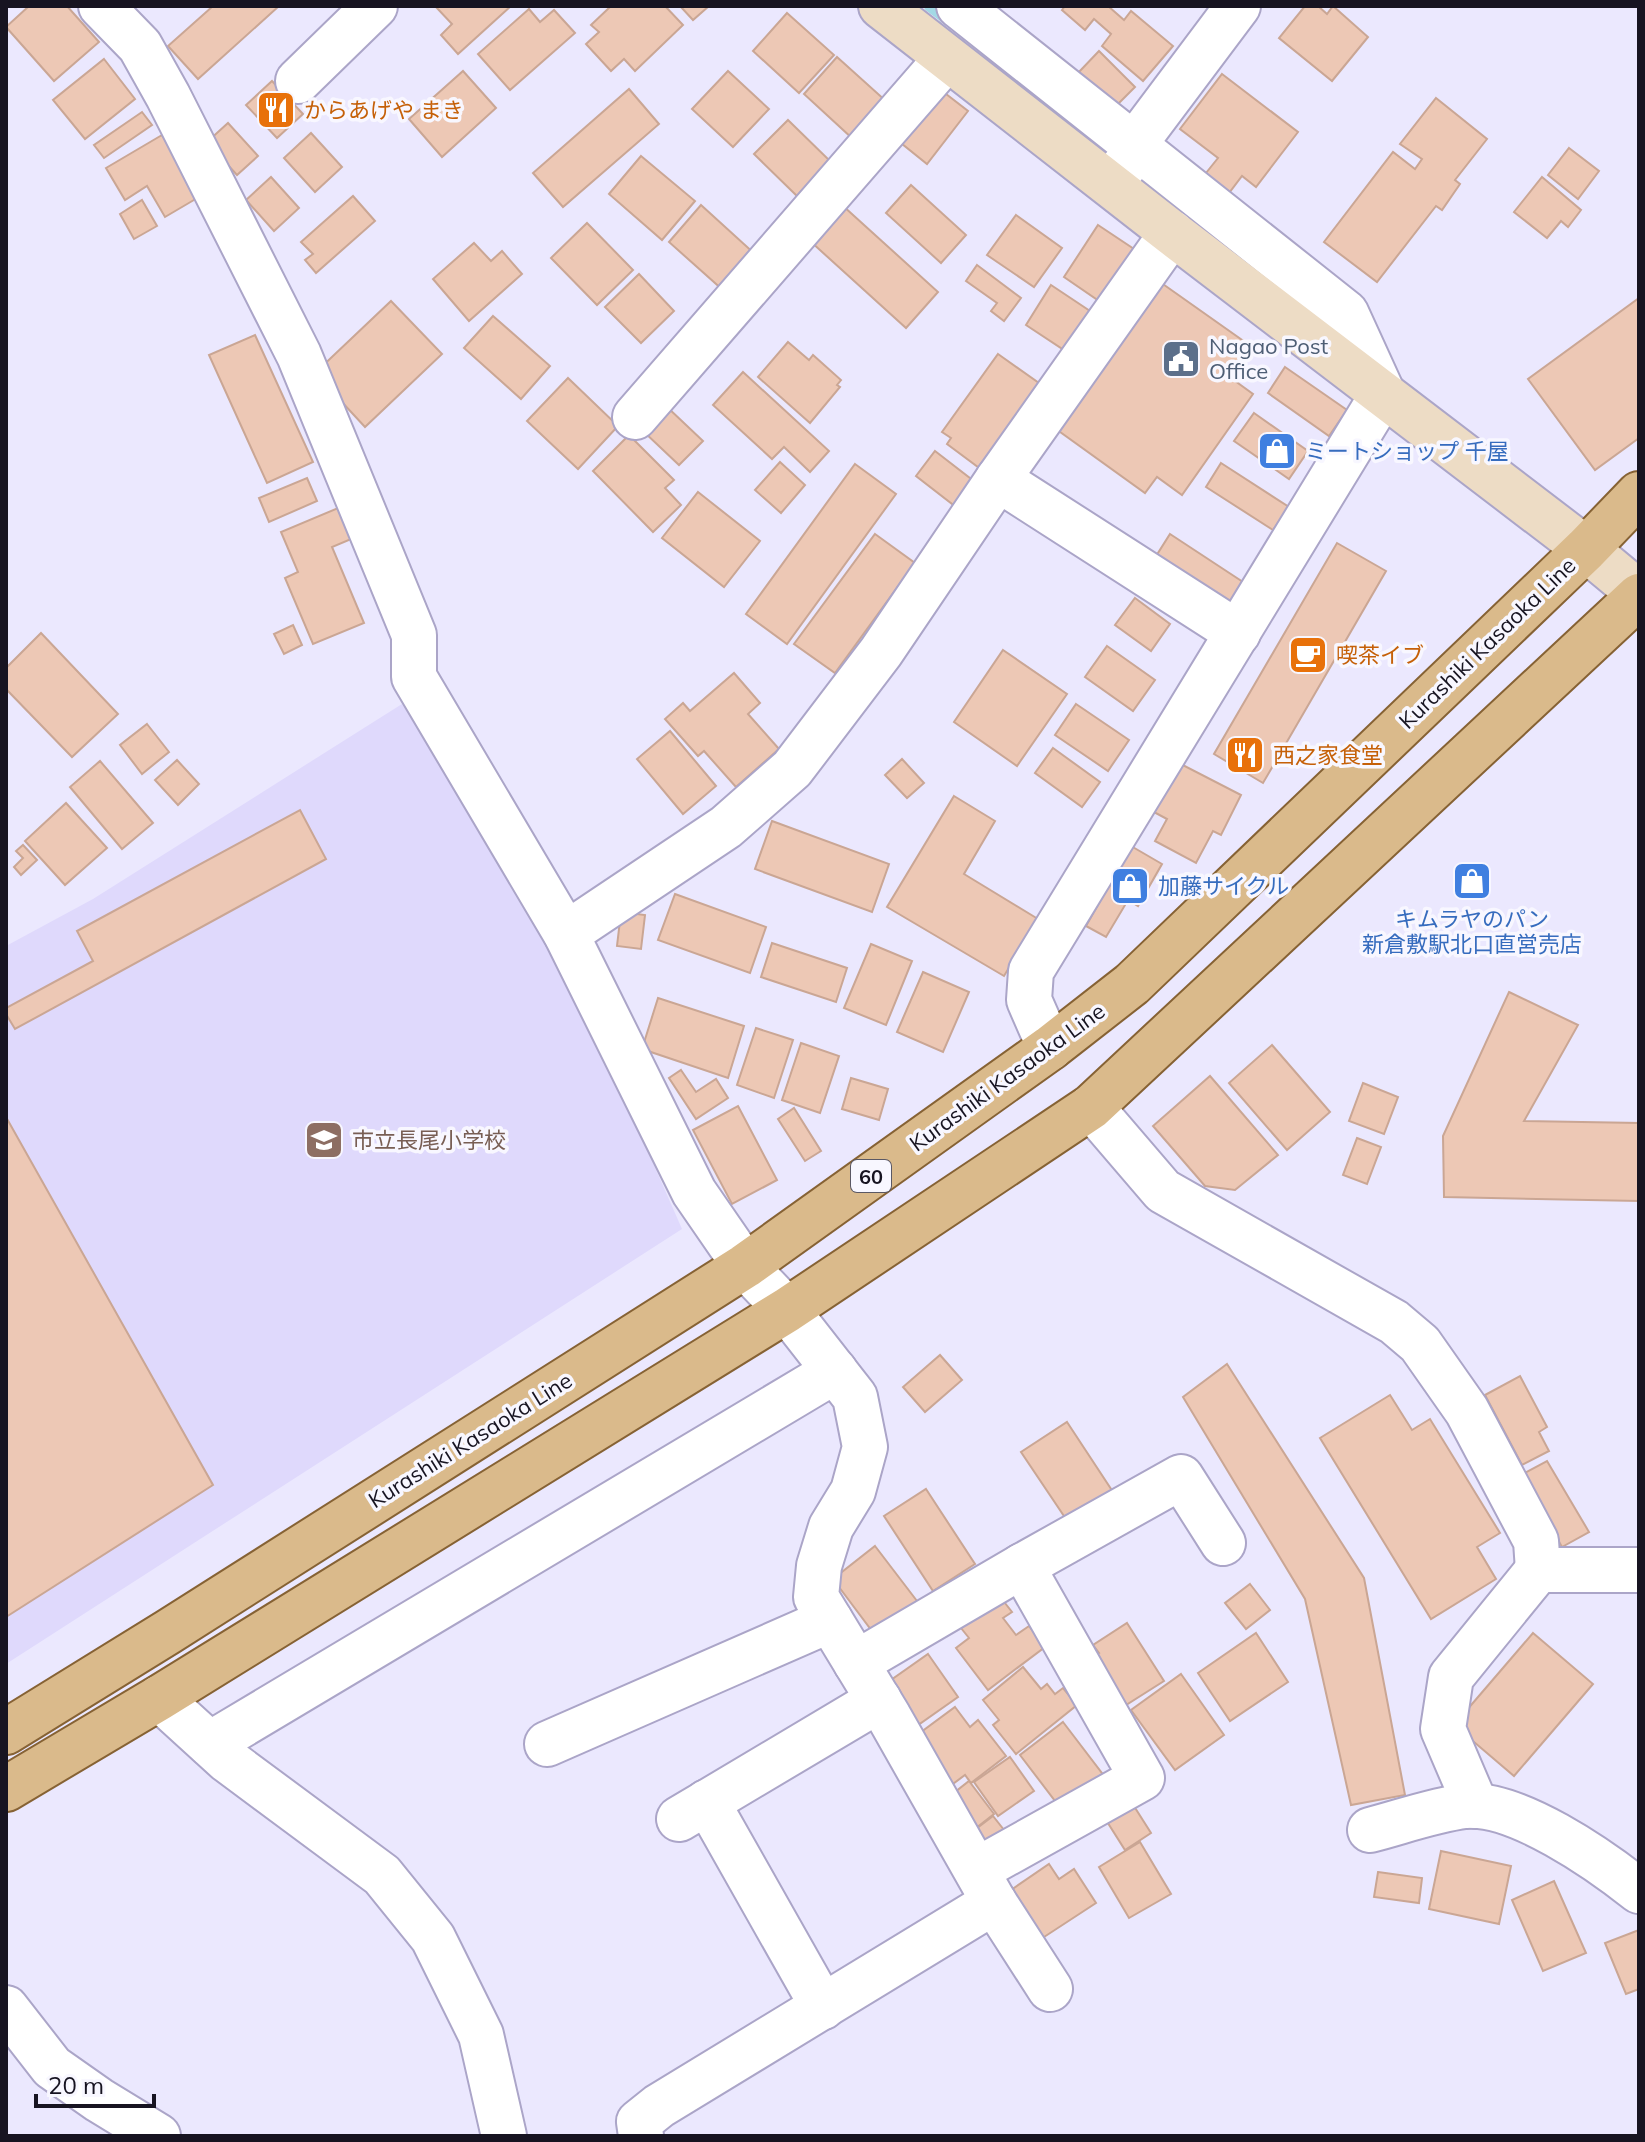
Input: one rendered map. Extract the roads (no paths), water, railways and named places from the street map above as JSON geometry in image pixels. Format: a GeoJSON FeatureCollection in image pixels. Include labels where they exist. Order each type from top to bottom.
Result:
{"type":"FeatureCollection","features":[{"type":"Feature","properties":{"kind":"main road","name":"Kurashiki Kasaoka Line"},"geometry":{"type":"LineString","coordinates":[[6,1732],[745,1266],[1050,1048],[1132,984],[1586,549],[1639,494]]}},
{"type":"Feature","properties":{"kind":"main road"},"geometry":{"type":"LineString","coordinates":[[6,1789],[159,1698],[787,1310],[1091,1107],[1639,594]]}},
{"type":"Feature","properties":{"kind":"street"},"geometry":{"type":"LineString","coordinates":[[101,6],[140,46],[299,355],[414,635],[414,677],[566,934],[694,1192],[745,1266],[787,1310],[855,1397],[865,1447],[853,1491],[831,1527],[819,1566],[816,1597],[1050,1989]]}},
{"type":"Feature","properties":{"kind":"street"},"geometry":{"type":"LineString","coordinates":[[298,81],[375,6]]}},
{"type":"Feature","properties":{"kind":"street"},"geometry":{"type":"LineString","coordinates":[[881,6],[947,58],[1125,164],[1346,313],[1383,394]]}},
{"type":"Feature","properties":{"kind":"street"},"geometry":{"type":"LineString","coordinates":[[959,6],[1125,164],[1172,233],[1586,549],[1639,594]]}},
{"type":"Feature","properties":{"kind":"street"},"geometry":{"type":"LineString","coordinates":[[1125,164],[1145,130],[1238,6]]}},
{"type":"Feature","properties":{"kind":"street"},"geometry":{"type":"LineString","coordinates":[[635,417],[947,58]]}},
{"type":"Feature","properties":{"kind":"street"},"geometry":{"type":"LineString","coordinates":[[566,934],[726,827],[792,769],[881,652],[998,479],[1172,233]]}},
{"type":"Feature","properties":{"kind":"street"},"geometry":{"type":"LineString","coordinates":[[1050,1048],[1029,1000],[1031,971],[1383,394]]}},
{"type":"Feature","properties":{"kind":"street"},"geometry":{"type":"LineString","coordinates":[[998,479],[1238,633]]}},
{"type":"Feature","properties":{"kind":"street"},"geometry":{"type":"LineString","coordinates":[[1091,1107],[1163,1191],[1394,1322],[1420,1344],[1467,1411],[1536,1541],[1538,1570],[1451,1677],[1443,1729],[1476,1806]]}},
{"type":"Feature","properties":{"kind":"street"},"geometry":{"type":"LineString","coordinates":[[210,1744],[835,1371]]}},
{"type":"Feature","properties":{"kind":"street"},"geometry":{"type":"LineString","coordinates":[[856,1663],[1181,1477],[1223,1543]]}},
{"type":"Feature","properties":{"kind":"street"},"geometry":{"type":"LineString","coordinates":[[641,2136],[639,2122],[659,2106],[823,2007],[986,1886],[1142,1778],[1022,1566]]}},
{"type":"Feature","properties":{"kind":"street"},"geometry":{"type":"LineString","coordinates":[[1538,1570],[1639,1570]]}},
{"type":"Feature","properties":{"kind":"street"},"geometry":{"type":"LineString","coordinates":[[547,1744],[830,1620]]}},
{"type":"Feature","properties":{"kind":"street"},"geometry":{"type":"LineString","coordinates":[[159,1698],[298,1815],[382,1875],[433,1938],[481,2035],[504,2136]]}},
{"type":"Feature","properties":{"kind":"street"},"geometry":{"type":"LineString","coordinates":[[823,2007],[693,1810],[879,1700]]}},
{"type":"Feature","properties":{"kind":"street"},"geometry":{"type":"LineString","coordinates":[[1370,1830],[1464,1806],[1492,1807],[1529,1822],[1599,1860],[1639,1891]]}},
{"type":"Feature","properties":{"kind":"street"},"geometry":{"type":"LineString","coordinates":[[6,2008],[52,2067],[158,2136]]}},
{"type":"Feature","properties":{"kind":"waterway"},"geometry":{"type":"LineString","coordinates":[[930,6],[950,21]]}},
{"type":"Feature","properties":{"kind":"place","name":"からあげや まき"},"geometry":{"type":"Point","coordinates":[276,110]}},
{"type":"Feature","properties":{"kind":"place","name":"Nagao Post Office"},"geometry":{"type":"Point","coordinates":[1181,359]}},
{"type":"Feature","properties":{"kind":"place","name":"ミートショップ 千屋"},"geometry":{"type":"Point","coordinates":[1277,451]}},
{"type":"Feature","properties":{"kind":"place","name":"喫茶イブ"},"geometry":{"type":"Point","coordinates":[1308,655]}},
{"type":"Feature","properties":{"kind":"place","name":"西之家食堂"},"geometry":{"type":"Point","coordinates":[1245,755]}},
{"type":"Feature","properties":{"kind":"place","name":"キムラヤのパン 新倉敷駅北口直営売店"},"geometry":{"type":"Point","coordinates":[1472,881]}},
{"type":"Feature","properties":{"kind":"place","name":"加藤サイクル"},"geometry":{"type":"Point","coordinates":[1130,886]}},
{"type":"Feature","properties":{"kind":"place","name":"市立長尾小学校"},"geometry":{"type":"Point","coordinates":[324,1140]}}]}
